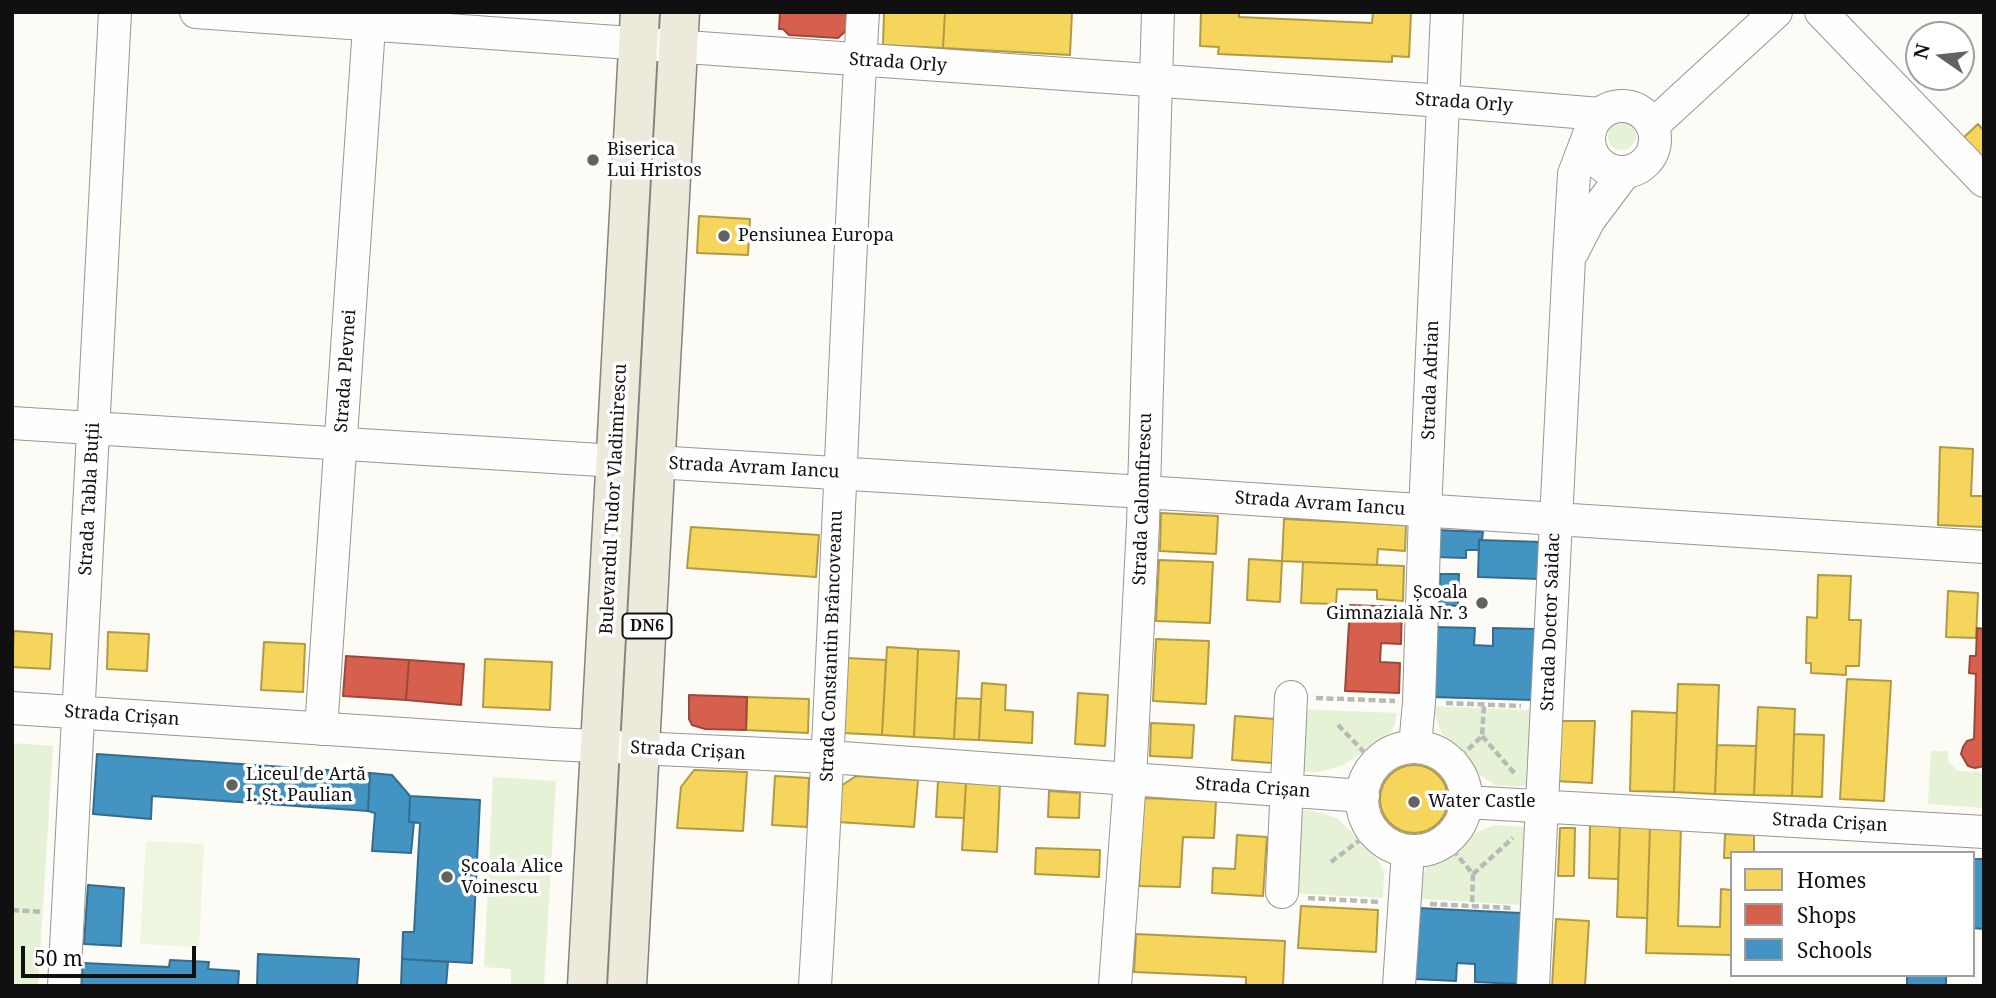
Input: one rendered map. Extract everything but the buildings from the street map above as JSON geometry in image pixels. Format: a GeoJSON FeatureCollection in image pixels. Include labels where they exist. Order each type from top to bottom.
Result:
{"type":"FeatureCollection","features":[{"type":"Feature","properties":{"kind":"main road","name":"Bulevardul Tudor Vladimirescu"},"geometry":{"type":"LineString","coordinates":[[587,986],[639,28]]}},
{"type":"Feature","properties":{"kind":"main road","name":"DN6"},"geometry":{"type":"LineString","coordinates":[[627,986],[679,29]]}},
{"type":"Feature","properties":{"kind":"street","name":"Strada Tabla Buții"},"geometry":{"type":"LineString","coordinates":[[64,986],[115,12]]}},
{"type":"Feature","properties":{"kind":"street","name":"Strada Orly"},"geometry":{"type":"LineString","coordinates":[[196,12],[679,29],[860,60],[1443,101],[1595,123]]}},
{"type":"Feature","properties":{"kind":"street","name":"Strada Constantin Brâncoveanu"},"geometry":{"type":"LineString","coordinates":[[815,986],[829,757],[839,473],[863,12]]}},
{"type":"Feature","properties":{"kind":"street","name":"Strada Calomfirescu"},"geometry":{"type":"LineString","coordinates":[[1115,986],[1130,779],[1144,492],[1158,12]]}},
{"type":"Feature","properties":{"kind":"street","name":"Strada Adrian"},"geometry":{"type":"LineString","coordinates":[[1415,747],[1447,12]]}},
{"type":"Feature","properties":{"kind":"street"},"geometry":{"type":"LineString","coordinates":[[1625,172],[1614,171],[1597,161],[1589,142],[1595,123],[1609,109],[1629,107],[1639,111],[1652,126],[1776,12]]}},
{"type":"Feature","properties":{"kind":"street"},"geometry":{"type":"LineString","coordinates":[[1821,12],[1984,181]]}},
{"type":"Feature","properties":{"kind":"street","name":"Strada Plevnei"},"geometry":{"type":"LineString","coordinates":[[321,729],[369,18]]}},
{"type":"Feature","properties":{"kind":"street","name":"Strada Doctor Saidac"},"geometry":{"type":"LineString","coordinates":[[1534,986],[1574,174],[1595,123]]}},
{"type":"Feature","properties":{"kind":"street","name":"Strada Doctor Saidac"},"geometry":{"type":"LineString","coordinates":[[1569,258],[1588,220],[1625,172],[1635,170],[1650,156],[1654,146],[1652,126]]}},
{"type":"Feature","properties":{"kind":"street"},"geometry":{"type":"LineString","coordinates":[[12,423],[616,461]]}},
{"type":"Feature","properties":{"kind":"street","name":"Strada Avram Iancu"},"geometry":{"type":"LineString","coordinates":[[655,462],[1984,547]]}},
{"type":"Feature","properties":{"kind":"street"},"geometry":{"type":"LineString","coordinates":[[1282,892],[1291,698]]}},
{"type":"Feature","properties":{"kind":"street","name":"Strada Crișan"},"geometry":{"type":"LineString","coordinates":[[12,709],[601,747],[829,757],[1286,791],[1368,782]]}},
{"type":"Feature","properties":{"kind":"street"},"geometry":{"type":"LineString","coordinates":[[1415,747],[1431,750],[1453,764],[1465,785],[1466,802],[1464,816],[1446,842],[1422,850],[1408,851],[1384,841],[1375,832],[1368,821],[1368,782],[1385,756],[1399,749],[1415,747]]}},
{"type":"Feature","properties":{"kind":"street","name":"Strada Crișan"},"geometry":{"type":"LineString","coordinates":[[1466,802],[1984,832]]}},
{"type":"Feature","properties":{"kind":"street"},"geometry":{"type":"LineString","coordinates":[[1398,986],[1408,851]]}},
{"type":"Feature","properties":{"kind":"path"},"geometry":{"type":"LineString","coordinates":[[1453,764],[1482,736],[1484,705]]}},
{"type":"Feature","properties":{"kind":"path"},"geometry":{"type":"LineString","coordinates":[[1339,725],[1364,752],[1368,782]]}},
{"type":"Feature","properties":{"kind":"path"},"geometry":{"type":"LineString","coordinates":[[1473,874],[1544,806],[1482,736]]}},
{"type":"Feature","properties":{"kind":"path"},"geometry":{"type":"LineString","coordinates":[[1331,862],[1375,832]]}},
{"type":"Feature","properties":{"kind":"path"},"geometry":{"type":"LineString","coordinates":[[1446,842],[1473,874],[1472,906]]}},
{"type":"Feature","properties":{"kind":"green space"},"geometry":{"type":"Polygon","coordinates":[[[1622,122],[1632,126],[1636,136],[1632,146],[1622,150],[1612,146],[1608,136],[1612,126],[1622,122]]]}},
{"type":"Feature","properties":{"kind":"green space"},"geometry":{"type":"Polygon","coordinates":[[[1432,706],[1530,710],[1527,786],[1497,786],[1478,774],[1441,732],[1432,706]]]}},
{"type":"Feature","properties":{"kind":"green space"},"geometry":{"type":"Polygon","coordinates":[[[1298,709],[1397,713],[1394,728],[1380,741],[1343,765],[1320,772],[1295,772],[1298,709]]]}},
{"type":"Feature","properties":{"kind":"green space"},"geometry":{"type":"Polygon","coordinates":[[[12,743],[53,746],[38,986],[12,986],[12,743]]]}},
{"type":"Feature","properties":{"kind":"green space"},"geometry":{"type":"Polygon","coordinates":[[[1931,751],[1948,751],[1948,762],[1959,771],[1984,772],[1984,808],[1928,804],[1931,751]]]}},
{"type":"Feature","properties":{"kind":"green space"},"geometry":{"type":"Polygon","coordinates":[[[493,777],[556,781],[544,986],[511,986],[511,969],[484,967],[493,777]]]}},
{"type":"Feature","properties":{"kind":"green space"},"geometry":{"type":"Polygon","coordinates":[[[1292,809],[1315,811],[1338,819],[1375,855],[1384,871],[1383,898],[1287,893],[1292,809]]]}},
{"type":"Feature","properties":{"kind":"green space"},"geometry":{"type":"Polygon","coordinates":[[[1495,825],[1524,827],[1522,905],[1420,899],[1422,877],[1434,859],[1464,838],[1495,825]]]}},
{"type":"Feature","properties":{"kind":"green space"},"geometry":{"type":"Polygon","coordinates":[[[146,841],[204,844],[199,947],[140,944],[146,841]]]}},
{"type":"Feature","properties":{"kind":"place","name":"Biserica Lui Hristos"},"geometry":{"type":"Point","coordinates":[593,160]}},
{"type":"Feature","properties":{"kind":"place","name":"Pensiunea Europa"},"geometry":{"type":"Point","coordinates":[724,236]}},
{"type":"Feature","properties":{"kind":"place","name":"Școala Gimnazială Nr. 3"},"geometry":{"type":"Point","coordinates":[1482,603]}},
{"type":"Feature","properties":{"kind":"place","name":"Liceul de Artă I. Șt. Paulian"},"geometry":{"type":"Point","coordinates":[232,785]}},
{"type":"Feature","properties":{"kind":"place","name":"Water Castle"},"geometry":{"type":"Point","coordinates":[1414,802]}},
{"type":"Feature","properties":{"kind":"place","name":"Școala Alice Voinescu"},"geometry":{"type":"Point","coordinates":[447,877]}}]}
